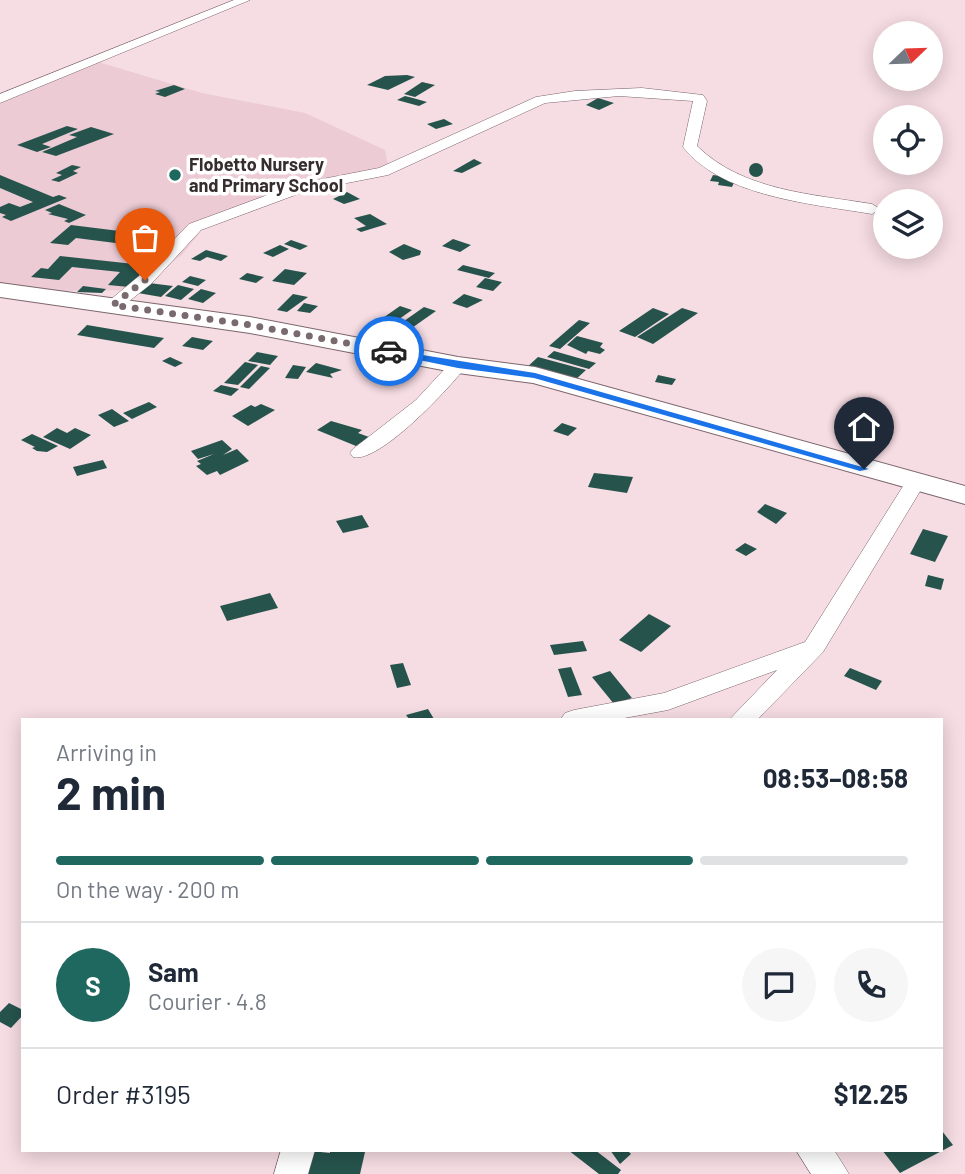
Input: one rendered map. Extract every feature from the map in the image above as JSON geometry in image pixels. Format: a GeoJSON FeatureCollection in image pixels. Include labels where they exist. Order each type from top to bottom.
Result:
{"type":"FeatureCollection","features":[{"type":"Feature","properties":{"kind":"main road"},"geometry":{"type":"LineString","coordinates":[[0,290],[261,327],[458,365],[535,375],[965,495]]}},
{"type":"Feature","properties":{"kind":"street"},"geometry":{"type":"LineString","coordinates":[[0,99],[217,5],[244,0]]}},
{"type":"Feature","properties":{"kind":"street"},"geometry":{"type":"LineString","coordinates":[[113,305],[145,280],[195,227],[302,187],[383,172],[541,100],[566,95],[673,95],[698,98],[700,101],[690,147],[701,158],[760,190],[872,209]]}},
{"type":"Feature","properties":{"kind":"street"},"geometry":{"type":"LineString","coordinates":[[360,453],[423,404],[458,365]]}},
{"type":"Feature","properties":{"kind":"street"},"geometry":{"type":"LineString","coordinates":[[744,718],[815,646],[915,483]]}},
{"type":"Feature","properties":{"kind":"street"},"geometry":{"type":"LineString","coordinates":[[579,718],[668,701],[815,646]]}},
{"type":"Feature","properties":{"kind":"street"},"geometry":{"type":"LineString","coordinates":[[291,1174],[297,1152]]}},
{"type":"Feature","properties":{"kind":"street"},"geometry":{"type":"LineString","coordinates":[[815,1152],[832,1174]]}},
{"type":"Feature","properties":{"kind":"shaded area","name":"Flobetto Nursery and Primary School"},"geometry":{"type":"Polygon","coordinates":[[[95,61],[202,93],[305,113],[385,150],[389,169],[311,180],[208,222],[182,255],[133,290],[46,291],[0,285],[0,100],[95,61]]]}},
{"type":"Feature","properties":{"kind":"building"},"geometry":{"type":"Polygon","coordinates":[[[385,76],[415,77],[388,90],[367,85],[385,76]]]}},
{"type":"Feature","properties":{"kind":"building"},"geometry":{"type":"Polygon","coordinates":[[[422,82],[435,85],[415,97],[404,94],[422,82]]]}},
{"type":"Feature","properties":{"kind":"building"},"geometry":{"type":"Polygon","coordinates":[[[174,85],[185,89],[165,97],[155,94],[160,92],[155,91],[174,85]]]}},
{"type":"Feature","properties":{"kind":"building"},"geometry":{"type":"Polygon","coordinates":[[[405,96],[427,102],[419,106],[397,100],[405,96]]]}},
{"type":"Feature","properties":{"kind":"building"},"geometry":{"type":"Polygon","coordinates":[[[598,98],[614,103],[599,110],[586,105],[598,98]]]}},
{"type":"Feature","properties":{"kind":"building"},"geometry":{"type":"Polygon","coordinates":[[[444,119],[453,124],[436,129],[427,124],[444,119]]]}},
{"type":"Feature","properties":{"kind":"building"},"geometry":{"type":"Polygon","coordinates":[[[67,126],[78,129],[42,144],[51,147],[37,152],[17,145],[67,126]]]}},
{"type":"Feature","properties":{"kind":"building"},"geometry":{"type":"Polygon","coordinates":[[[91,127],[114,134],[56,156],[42,152],[77,137],[69,135],[91,127]]]}},
{"type":"Feature","properties":{"kind":"building"},"geometry":{"type":"Polygon","coordinates":[[[474,159],[482,163],[462,173],[453,171],[474,159]]]}},
{"type":"Feature","properties":{"kind":"building"},"geometry":{"type":"Polygon","coordinates":[[[756,163],[761,165],[761,175],[756,177],[751,175],[749,170],[751,165],[756,163]]]}},
{"type":"Feature","properties":{"kind":"building"},"geometry":{"type":"Polygon","coordinates":[[[72,165],[81,167],[73,171],[78,173],[59,182],[51,180],[62,175],[56,173],[72,165]]]}},
{"type":"Feature","properties":{"kind":"building"},"geometry":{"type":"Polygon","coordinates":[[[0,175],[53,197],[59,195],[67,198],[11,221],[2,217],[6,215],[0,213],[0,207],[9,203],[20,207],[33,202],[0,188],[0,175]]]}},
{"type":"Feature","properties":{"kind":"building"},"geometry":{"type":"Polygon","coordinates":[[[713,175],[736,178],[732,187],[710,181],[713,175]]]}},
{"type":"Feature","properties":{"kind":"building"},"geometry":{"type":"Polygon","coordinates":[[[347,192],[360,199],[344,204],[333,199],[347,192]]]}},
{"type":"Feature","properties":{"kind":"building"},"geometry":{"type":"Polygon","coordinates":[[[59,204],[86,215],[69,223],[64,221],[68,219],[48,214],[52,213],[45,210],[59,204]]]}},
{"type":"Feature","properties":{"kind":"building"},"geometry":{"type":"Polygon","coordinates":[[[370,214],[387,224],[361,232],[356,229],[366,226],[354,218],[370,214]]]}},
{"type":"Feature","properties":{"kind":"building"},"geometry":{"type":"Polygon","coordinates":[[[71,225],[168,237],[148,256],[131,254],[139,246],[76,238],[68,245],[50,243],[71,225]]]}},
{"type":"Feature","properties":{"kind":"building"},"geometry":{"type":"Polygon","coordinates":[[[453,239],[471,245],[460,252],[442,246],[453,239]]]}},
{"type":"Feature","properties":{"kind":"building"},"geometry":{"type":"Polygon","coordinates":[[[291,240],[308,246],[300,250],[284,244],[291,240]]]}},
{"type":"Feature","properties":{"kind":"building"},"geometry":{"type":"Polygon","coordinates":[[[404,244],[421,251],[420,255],[403,260],[389,252],[404,244]]]}},
{"type":"Feature","properties":{"kind":"building"},"geometry":{"type":"Polygon","coordinates":[[[280,245],[289,249],[273,257],[263,253],[280,245]]]}},
{"type":"Feature","properties":{"kind":"building"},"geometry":{"type":"Polygon","coordinates":[[[206,250],[228,256],[221,261],[207,257],[200,261],[191,259],[206,250]]]}},
{"type":"Feature","properties":{"kind":"building"},"geometry":{"type":"Polygon","coordinates":[[[60,256],[134,264],[139,259],[155,261],[129,287],[108,285],[120,272],[72,267],[59,280],[31,277],[41,268],[48,269],[60,256]]]}},
{"type":"Feature","properties":{"kind":"building"},"geometry":{"type":"Polygon","coordinates":[[[463,265],[495,273],[489,278],[457,270],[463,265]]]}},
{"type":"Feature","properties":{"kind":"building"},"geometry":{"type":"Polygon","coordinates":[[[285,269],[307,273],[294,285],[272,281],[285,269]]]}},
{"type":"Feature","properties":{"kind":"building"},"geometry":{"type":"Polygon","coordinates":[[[247,273],[264,277],[256,283],[239,279],[247,273]]]}},
{"type":"Feature","properties":{"kind":"building"},"geometry":{"type":"Polygon","coordinates":[[[190,276],[206,280],[198,286],[182,282],[190,276]]]}},
{"type":"Feature","properties":{"kind":"building"},"geometry":{"type":"Polygon","coordinates":[[[485,278],[502,282],[493,291],[476,287],[485,278]]]}},
{"type":"Feature","properties":{"kind":"building"},"geometry":{"type":"Polygon","coordinates":[[[149,283],[173,286],[161,297],[138,293],[149,283]]]}},
{"type":"Feature","properties":{"kind":"building"},"geometry":{"type":"Polygon","coordinates":[[[178,285],[194,289],[181,300],[165,296],[178,285]]]}},
{"type":"Feature","properties":{"kind":"building"},"geometry":{"type":"Polygon","coordinates":[[[83,286],[106,289],[102,293],[77,292],[83,286]]]}},
{"type":"Feature","properties":{"kind":"building"},"geometry":{"type":"Polygon","coordinates":[[[201,289],[216,293],[203,303],[188,299],[201,289]]]}},
{"type":"Feature","properties":{"kind":"building"},"geometry":{"type":"Polygon","coordinates":[[[293,294],[308,297],[287,312],[277,310],[293,294]]]}},
{"type":"Feature","properties":{"kind":"building"},"geometry":{"type":"Polygon","coordinates":[[[464,294],[483,300],[467,308],[452,303],[464,294]]]}},
{"type":"Feature","properties":{"kind":"building"},"geometry":{"type":"Polygon","coordinates":[[[304,303],[318,306],[310,313],[297,311],[304,303]]]}},
{"type":"Feature","properties":{"kind":"building"},"geometry":{"type":"Polygon","coordinates":[[[400,306],[412,310],[382,331],[370,327],[400,306]]]}},
{"type":"Feature","properties":{"kind":"building"},"geometry":{"type":"Polygon","coordinates":[[[424,307],[436,311],[399,337],[387,333],[424,307]]]}},
{"type":"Feature","properties":{"kind":"building"},"geometry":{"type":"Polygon","coordinates":[[[653,308],[669,314],[635,337],[619,331],[653,308]]]}},
{"type":"Feature","properties":{"kind":"building"},"geometry":{"type":"Polygon","coordinates":[[[682,308],[698,313],[653,344],[637,337],[682,308]]]}},
{"type":"Feature","properties":{"kind":"building"},"geometry":{"type":"Polygon","coordinates":[[[579,320],[590,323],[560,349],[549,346],[579,320]]]}},
{"type":"Feature","properties":{"kind":"building"},"geometry":{"type":"Polygon","coordinates":[[[87,325],[164,338],[154,348],[77,335],[87,325]]]}},
{"type":"Feature","properties":{"kind":"building"},"geometry":{"type":"Polygon","coordinates":[[[577,336],[603,343],[600,347],[605,350],[600,354],[588,351],[586,354],[567,345],[577,336]]]}},
{"type":"Feature","properties":{"kind":"building"},"geometry":{"type":"Polygon","coordinates":[[[192,337],[213,341],[203,350],[182,346],[192,337]]]}},
{"type":"Feature","properties":{"kind":"building"},"geometry":{"type":"Polygon","coordinates":[[[554,351],[596,363],[589,369],[547,357],[554,351]]]}},
{"type":"Feature","properties":{"kind":"building"},"geometry":{"type":"Polygon","coordinates":[[[257,352],[278,356],[270,365],[248,361],[257,352]]]}},
{"type":"Feature","properties":{"kind":"building"},"geometry":{"type":"Polygon","coordinates":[[[170,357],[183,363],[175,367],[162,361],[170,357]]]}},
{"type":"Feature","properties":{"kind":"building"},"geometry":{"type":"Polygon","coordinates":[[[538,357],[586,370],[573,382],[525,369],[538,357]]]}},
{"type":"Feature","properties":{"kind":"building"},"geometry":{"type":"Polygon","coordinates":[[[245,362],[258,365],[238,385],[224,383],[245,362]]]}},
{"type":"Feature","properties":{"kind":"building"},"geometry":{"type":"Polygon","coordinates":[[[316,363],[342,370],[330,374],[333,378],[306,372],[316,363]]]}},
{"type":"Feature","properties":{"kind":"building"},"geometry":{"type":"Polygon","coordinates":[[[293,365],[306,367],[298,379],[285,378],[293,365]]]}},
{"type":"Feature","properties":{"kind":"building"},"geometry":{"type":"Polygon","coordinates":[[[261,366],[270,368],[249,389],[240,387],[261,366]]]}},
{"type":"Feature","properties":{"kind":"building"},"geometry":{"type":"Polygon","coordinates":[[[658,375],[676,379],[672,385],[655,382],[658,375]]]}},
{"type":"Feature","properties":{"kind":"building"},"geometry":{"type":"Polygon","coordinates":[[[221,385],[239,389],[231,396],[213,391],[221,385]]]}},
{"type":"Feature","properties":{"kind":"building"},"geometry":{"type":"Polygon","coordinates":[[[149,402],[157,407],[132,419],[123,413],[149,402]]]}},
{"type":"Feature","properties":{"kind":"building"},"geometry":{"type":"Polygon","coordinates":[[[261,404],[275,410],[248,426],[232,416],[251,405],[255,407],[261,404]]]}},
{"type":"Feature","properties":{"kind":"building"},"geometry":{"type":"Polygon","coordinates":[[[112,409],[129,421],[114,427],[98,415],[112,409]]]}},
{"type":"Feature","properties":{"kind":"building"},"geometry":{"type":"Polygon","coordinates":[[[331,421],[362,430],[358,433],[369,437],[356,446],[317,430],[331,421]]]}},
{"type":"Feature","properties":{"kind":"building"},"geometry":{"type":"Polygon","coordinates":[[[562,423],[577,428],[568,436],[553,431],[562,423]]]}},
{"type":"Feature","properties":{"kind":"building"},"geometry":{"type":"Polygon","coordinates":[[[57,428],[67,433],[75,428],[91,435],[70,449],[43,437],[57,428]]]}},
{"type":"Feature","properties":{"kind":"building"},"geometry":{"type":"Polygon","coordinates":[[[32,434],[58,446],[47,452],[37,451],[32,448],[35,447],[21,440],[32,434]]]}},
{"type":"Feature","properties":{"kind":"building"},"geometry":{"type":"Polygon","coordinates":[[[222,440],[232,449],[223,455],[237,449],[249,461],[220,475],[217,471],[207,475],[196,466],[201,464],[197,461],[214,454],[198,459],[191,451],[222,440]]]}},
{"type":"Feature","properties":{"kind":"building"},"geometry":{"type":"Polygon","coordinates":[[[103,460],[107,468],[77,476],[73,467],[103,460]]]}},
{"type":"Feature","properties":{"kind":"building"},"geometry":{"type":"Polygon","coordinates":[[[594,473],[633,477],[627,493],[588,487],[594,473]]]}},
{"type":"Feature","properties":{"kind":"building"},"geometry":{"type":"Polygon","coordinates":[[[765,504],[787,513],[776,524],[757,512],[765,504]]]}},
{"type":"Feature","properties":{"kind":"building"},"geometry":{"type":"Polygon","coordinates":[[[362,515],[369,527],[343,533],[336,521],[362,515]]]}},
{"type":"Feature","properties":{"kind":"building"},"geometry":{"type":"Polygon","coordinates":[[[923,529],[948,536],[935,562],[910,554],[923,529]]]}},
{"type":"Feature","properties":{"kind":"building"},"geometry":{"type":"Polygon","coordinates":[[[745,543],[757,549],[746,556],[735,550],[745,543]]]}},
{"type":"Feature","properties":{"kind":"building"},"geometry":{"type":"Polygon","coordinates":[[[928,575],[944,579],[941,590],[925,586],[928,575]]]}},
{"type":"Feature","properties":{"kind":"building"},"geometry":{"type":"Polygon","coordinates":[[[270,593],[278,608],[227,621],[220,606],[270,593]]]}},
{"type":"Feature","properties":{"kind":"building"},"geometry":{"type":"Polygon","coordinates":[[[649,614],[671,626],[641,652],[619,640],[649,614]]]}},
{"type":"Feature","properties":{"kind":"building"},"geometry":{"type":"Polygon","coordinates":[[[583,641],[587,651],[554,655],[550,645],[583,641]]]}},
{"type":"Feature","properties":{"kind":"building"},"geometry":{"type":"Polygon","coordinates":[[[403,663],[411,685],[397,688],[390,665],[403,663]]]}},
{"type":"Feature","properties":{"kind":"building"},"geometry":{"type":"Polygon","coordinates":[[[571,667],[582,695],[568,697],[558,669],[571,667]]]}},
{"type":"Feature","properties":{"kind":"building"},"geometry":{"type":"Polygon","coordinates":[[[850,668],[882,681],[876,690],[844,676],[850,668]]]}},
{"type":"Feature","properties":{"kind":"building"},"geometry":{"type":"Polygon","coordinates":[[[610,671],[632,698],[614,704],[592,677],[610,671]]]}},
{"type":"Feature","properties":{"kind":"building"},"geometry":{"type":"Polygon","coordinates":[[[428,709],[433,718],[408,718],[406,715],[428,709]]]}},
{"type":"Feature","properties":{"kind":"building"},"geometry":{"type":"Polygon","coordinates":[[[9,1003],[21,1009],[21,1017],[11,1028],[0,1022],[0,1012],[9,1003]]]}},
{"type":"Feature","properties":{"kind":"building"},"geometry":{"type":"Polygon","coordinates":[[[943,1132],[953,1145],[943,1150],[943,1132]]]}},
{"type":"Feature","properties":{"kind":"building"},"geometry":{"type":"Polygon","coordinates":[[[311,1152],[365,1152],[360,1174],[305,1174],[311,1152]]]}},
{"type":"Feature","properties":{"kind":"building"},"geometry":{"type":"Polygon","coordinates":[[[571,1152],[598,1152],[621,1170],[618,1174],[599,1174],[571,1152]]]}},
{"type":"Feature","properties":{"kind":"building"},"geometry":{"type":"Polygon","coordinates":[[[611,1152],[629,1152],[631,1154],[620,1164],[611,1152]]]}},
{"type":"Feature","properties":{"kind":"building"},"geometry":{"type":"Polygon","coordinates":[[[884,1152],[940,1152],[900,1173],[884,1152]]]}},
{"type":"Feature","properties":{"kind":"way so far"},"geometry":{"type":"LineString","coordinates":[[145,280],[113,305],[250,325],[389,351]]}},
{"type":"Feature","properties":{"kind":"place","name":"Flobetto Nursery and Primary School"},"geometry":{"type":"Point","coordinates":[175,175]}},
{"type":"Feature","properties":{"kind":"route"},"geometry":{"type":"LineString","coordinates":[[389,351],[458,365],[535,375],[864,469]]}}]}
